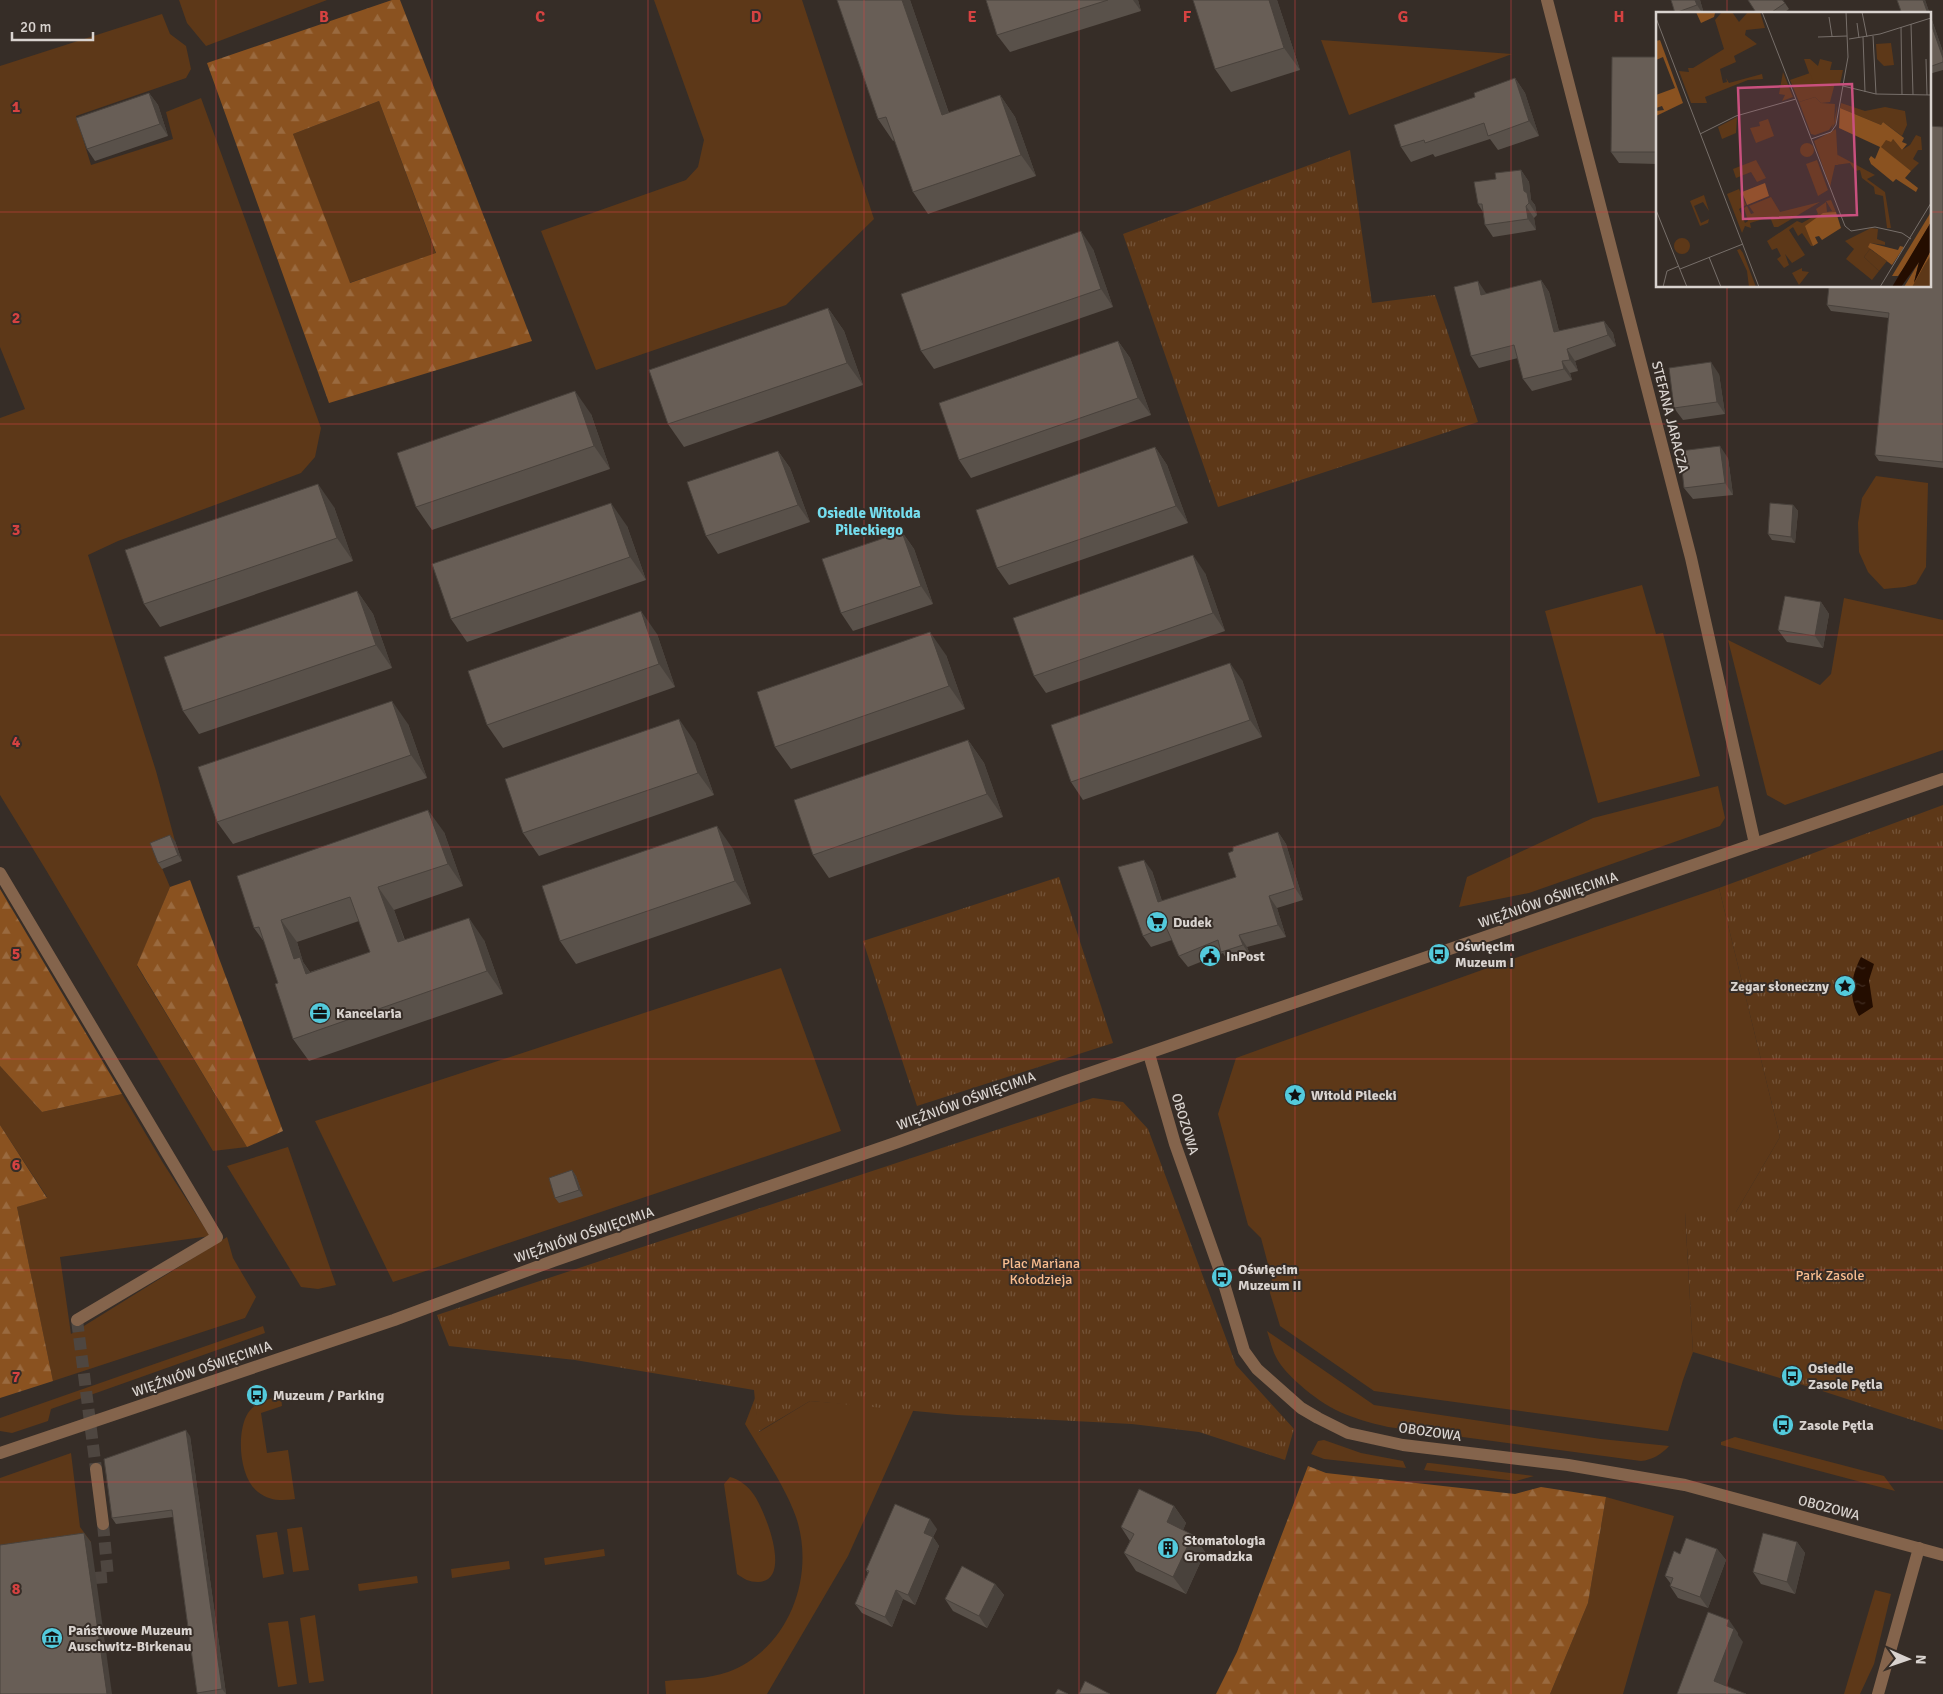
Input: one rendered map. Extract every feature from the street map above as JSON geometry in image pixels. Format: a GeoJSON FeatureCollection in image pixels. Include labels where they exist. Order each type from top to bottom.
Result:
{"type":"FeatureCollection","features":[{"type":"Feature","properties":{"kind":"street","name":"STEFANA JARACZA"},"geometry":{"type":"LineString","coordinates":[[1547,0],[1691,558],[1755,844]]}},
{"type":"Feature","properties":{"kind":"street","name":"WIĘŹNIÓW OŚWIĘCIMIA"},"geometry":{"type":"LineString","coordinates":[[0,1453],[394,1320],[553,1261],[1943,778]]}},
{"type":"Feature","properties":{"kind":"street"},"geometry":{"type":"LineString","coordinates":[[0,873],[217,1236],[77,1320]]}},
{"type":"Feature","properties":{"kind":"street","name":"OBOZOWA"},"geometry":{"type":"LineString","coordinates":[[1149,1054],[1175,1144],[1222,1278],[1244,1351],[1257,1369],[1301,1408],[1348,1433],[1402,1445],[1568,1465],[1686,1485],[1943,1555]]}},
{"type":"Feature","properties":{"kind":"street"},"geometry":{"type":"LineString","coordinates":[[96,1469],[102,1524]]}},
{"type":"Feature","properties":{"kind":"street"},"geometry":{"type":"LineString","coordinates":[[1878,1694],[1919,1548]]}},
{"type":"Feature","properties":{"kind":"green space"},"geometry":{"type":"Polygon","coordinates":[[[179,0],[327,0],[206,46],[187,23],[179,0]]]}},
{"type":"Feature","properties":{"kind":"green space"},"geometry":{"type":"Polygon","coordinates":[[[392,0],[400,0],[532,341],[329,403],[207,63],[392,0]],[[379,101],[293,134],[350,283],[436,253],[379,101]]]}},
{"type":"Feature","properties":{"kind":"green space"},"geometry":{"type":"Polygon","coordinates":[[[654,0],[802,0],[874,219],[786,305],[596,370],[541,231],[686,180],[698,167],[704,140],[654,0]]]}},
{"type":"Feature","properties":{"kind":"green space"},"geometry":{"type":"Polygon","coordinates":[[[162,14],[170,34],[186,46],[191,69],[186,78],[76,116],[91,165],[173,139],[166,112],[201,98],[321,428],[315,457],[301,473],[118,541],[88,555],[156,771],[175,841],[154,849],[170,887],[137,966],[247,1147],[213,1151],[0,795],[0,418],[25,409],[0,347],[0,66],[162,14]]]}},
{"type":"Feature","properties":{"kind":"green space"},"geometry":{"type":"Polygon","coordinates":[[[1321,40],[1512,54],[1349,115],[1321,40]]]}},
{"type":"Feature","properties":{"kind":"green space"},"geometry":{"type":"Polygon","coordinates":[[[379,101],[436,254],[349,283],[293,134],[379,101]]]}},
{"type":"Feature","properties":{"kind":"green space"},"geometry":{"type":"Polygon","coordinates":[[[1350,150],[1372,303],[1435,295],[1478,422],[1218,507],[1123,234],[1350,150]]]}},
{"type":"Feature","properties":{"kind":"green space"},"geometry":{"type":"Polygon","coordinates":[[[1876,476],[1928,483],[1926,567],[1916,584],[1884,589],[1868,572],[1859,552],[1858,523],[1862,498],[1876,476]]]}},
{"type":"Feature","properties":{"kind":"green space"},"geometry":{"type":"Polygon","coordinates":[[[1642,585],[1656,634],[1663,633],[1700,776],[1598,803],[1545,611],[1642,585]]]}},
{"type":"Feature","properties":{"kind":"green space"},"geometry":{"type":"Polygon","coordinates":[[[1844,598],[1943,620],[1943,750],[1785,805],[1767,795],[1728,640],[1820,685],[1831,674],[1844,598]]]}},
{"type":"Feature","properties":{"kind":"green space"},"geometry":{"type":"Polygon","coordinates":[[[1718,786],[1725,818],[1720,826],[1529,893],[1459,907],[1467,877],[1593,818],[1718,786]]]}},
{"type":"Feature","properties":{"kind":"green space","name":"Park Zasole"},"geometry":{"type":"Polygon","coordinates":[[[1943,805],[1943,1430],[1693,1352],[1685,1212],[1736,1212],[1780,1137],[1719,888],[1943,805]]]}},
{"type":"Feature","properties":{"kind":"green space"},"geometry":{"type":"Polygon","coordinates":[[[1059,877],[1113,1043],[917,1106],[863,941],[1059,877]]]}},
{"type":"Feature","properties":{"kind":"green space"},"geometry":{"type":"Polygon","coordinates":[[[190,880],[283,1131],[247,1147],[137,965],[170,887],[190,880]]]}},
{"type":"Feature","properties":{"kind":"green space"},"geometry":{"type":"Polygon","coordinates":[[[1719,888],[1780,1137],[1736,1212],[1685,1213],[1693,1352],[1668,1431],[1374,1391],[1280,1326],[1270,1293],[1272,1279],[1261,1238],[1248,1225],[1218,1114],[1236,1058],[1535,951],[1719,888]]]}},
{"type":"Feature","properties":{"kind":"green space"},"geometry":{"type":"Polygon","coordinates":[[[0,889],[122,1094],[42,1112],[0,1066],[0,889]]]}},
{"type":"Feature","properties":{"kind":"green space"},"geometry":{"type":"Polygon","coordinates":[[[781,968],[841,1131],[393,1282],[315,1121],[781,968]]]}},
{"type":"Feature","properties":{"kind":"green space"},"geometry":{"type":"Polygon","coordinates":[[[0,1066],[42,1112],[122,1094],[210,1236],[60,1257],[71,1334],[227,1237],[233,1258],[256,1297],[245,1318],[53,1381],[17,1207],[47,1197],[0,1125],[0,1066]]]}},
{"type":"Feature","properties":{"kind":"green space","name":"Plac Mariana Kołodzieja"},"geometry":{"type":"Polygon","coordinates":[[[1093,1098],[1123,1102],[1148,1129],[1236,1365],[1294,1429],[1285,1460],[1199,1432],[1132,1424],[957,1415],[810,1401],[758,1432],[754,1390],[575,1360],[449,1346],[437,1315],[1093,1098]]]}},
{"type":"Feature","properties":{"kind":"green space"},"geometry":{"type":"Polygon","coordinates":[[[0,1125],[47,1198],[17,1207],[53,1381],[0,1398],[0,1125]]]}},
{"type":"Feature","properties":{"kind":"green space"},"geometry":{"type":"Polygon","coordinates":[[[288,1147],[336,1285],[318,1289],[301,1287],[227,1166],[288,1147]]]}},
{"type":"Feature","properties":{"kind":"green space"},"geometry":{"type":"Polygon","coordinates":[[[263,1326],[265,1333],[51,1409],[48,1421],[12,1433],[0,1431],[0,1418],[263,1326]]]}},
{"type":"Feature","properties":{"kind":"green space"},"geometry":{"type":"Polygon","coordinates":[[[1267,1331],[1374,1405],[1601,1439],[1669,1446],[1656,1456],[1641,1461],[1388,1427],[1362,1420],[1330,1407],[1296,1381],[1278,1361],[1267,1331]]]}},
{"type":"Feature","properties":{"kind":"green space"},"geometry":{"type":"Polygon","coordinates":[[[281,1396],[282,1406],[261,1413],[267,1453],[288,1450],[295,1499],[276,1500],[258,1492],[252,1485],[243,1466],[241,1443],[244,1421],[251,1409],[263,1402],[281,1396]]]}},
{"type":"Feature","properties":{"kind":"green space"},"geometry":{"type":"Polygon","coordinates":[[[755,1398],[759,1432],[810,1401],[914,1409],[848,1556],[767,1694],[666,1694],[665,1681],[713,1676],[728,1672],[749,1661],[767,1646],[782,1628],[792,1608],[799,1586],[802,1563],[801,1540],[796,1517],[780,1482],[745,1424],[755,1398]]]}},
{"type":"Feature","properties":{"kind":"green space"},"geometry":{"type":"Polygon","coordinates":[[[1735,1437],[1884,1476],[1895,1491],[1721,1445],[1721,1442],[1735,1437]]]}},
{"type":"Feature","properties":{"kind":"green space"},"geometry":{"type":"Polygon","coordinates":[[[1324,1440],[1361,1453],[1403,1461],[1406,1468],[1324,1459],[1311,1454],[1318,1441],[1324,1440]]]}},
{"type":"Feature","properties":{"kind":"green space"},"geometry":{"type":"Polygon","coordinates":[[[71,1453],[80,1527],[91,1542],[0,1555],[0,1478],[71,1453]]]}},
{"type":"Feature","properties":{"kind":"green space"},"geometry":{"type":"Polygon","coordinates":[[[1427,1463],[1534,1476],[1516,1481],[1424,1470],[1427,1463]]]}},
{"type":"Feature","properties":{"kind":"green space"},"geometry":{"type":"Polygon","coordinates":[[[1308,1466],[1326,1473],[1515,1494],[1541,1487],[1606,1497],[1588,1603],[1550,1694],[1216,1694],[1237,1652],[1308,1466]]]}},
{"type":"Feature","properties":{"kind":"green space"},"geometry":{"type":"Polygon","coordinates":[[[730,1477],[744,1484],[749,1489],[764,1514],[773,1543],[775,1558],[774,1570],[769,1579],[758,1582],[747,1580],[737,1574],[724,1484],[730,1477]]]}},
{"type":"Feature","properties":{"kind":"green space"},"geometry":{"type":"Polygon","coordinates":[[[1606,1497],[1674,1516],[1623,1694],[1550,1694],[1588,1603],[1606,1497]]]}},
{"type":"Feature","properties":{"kind":"green space"},"geometry":{"type":"Polygon","coordinates":[[[302,1527],[309,1570],[293,1572],[287,1529],[302,1527]]]}},
{"type":"Feature","properties":{"kind":"green space"},"geometry":{"type":"Polygon","coordinates":[[[277,1532],[284,1574],[263,1578],[256,1535],[277,1532]]]}},
{"type":"Feature","properties":{"kind":"green space"},"geometry":{"type":"Polygon","coordinates":[[[604,1549],[605,1556],[545,1565],[544,1558],[604,1549]]]}},
{"type":"Feature","properties":{"kind":"green space"},"geometry":{"type":"Polygon","coordinates":[[[509,1561],[510,1569],[452,1578],[451,1569],[509,1561]]]}},
{"type":"Feature","properties":{"kind":"green space"},"geometry":{"type":"Polygon","coordinates":[[[417,1576],[418,1583],[359,1591],[358,1584],[417,1576]]]}},
{"type":"Feature","properties":{"kind":"green space"},"geometry":{"type":"Polygon","coordinates":[[[1875,1590],[1891,1594],[1874,1664],[1860,1694],[1844,1694],[1875,1590]]]}},
{"type":"Feature","properties":{"kind":"green space"},"geometry":{"type":"Polygon","coordinates":[[[315,1615],[324,1681],[309,1683],[300,1618],[315,1615]]]}},
{"type":"Feature","properties":{"kind":"green space"},"geometry":{"type":"Polygon","coordinates":[[[288,1621],[297,1684],[278,1687],[268,1623],[288,1621]]]}},
{"type":"Feature","properties":{"kind":"water"},"geometry":{"type":"Polygon","coordinates":[[[1861,957],[1874,964],[1869,980],[1873,1007],[1859,1016],[1853,1001],[1852,986],[1855,971],[1861,957]]]}},
{"type":"Feature","properties":{"kind":"building"},"geometry":{"type":"Polygon","coordinates":[[[837,0],[902,0],[942,115],[1000,95],[1021,155],[913,192],[886,117],[878,119],[837,0]]]}},
{"type":"Feature","properties":{"kind":"building"},"geometry":{"type":"Polygon","coordinates":[[[986,0],[1108,0],[997,35],[986,0]]]}},
{"type":"Feature","properties":{"kind":"building"},"geometry":{"type":"Polygon","coordinates":[[[1193,0],[1269,0],[1284,48],[1215,69],[1193,0]]]}},
{"type":"Feature","properties":{"kind":"building"},"geometry":{"type":"Polygon","coordinates":[[[1671,0],[1695,0],[1697,5],[1675,12],[1671,0]]]}},
{"type":"Feature","properties":{"kind":"building"},"geometry":{"type":"Polygon","coordinates":[[[1748,0],[1782,0],[1785,3],[1772,12],[1756,12],[1748,0]]]}},
{"type":"Feature","properties":{"kind":"building"},"geometry":{"type":"Polygon","coordinates":[[[1897,0],[1923,0],[1927,12],[1901,12],[1897,0]]]}},
{"type":"Feature","properties":{"kind":"building"},"geometry":{"type":"Polygon","coordinates":[[[1930,21],[1943,58],[1943,62],[1930,67],[1930,21]]]}},
{"type":"Feature","properties":{"kind":"building"},"geometry":{"type":"Polygon","coordinates":[[[1612,57],[1656,57],[1656,152],[1611,152],[1612,57]]]}},
{"type":"Feature","properties":{"kind":"building"},"geometry":{"type":"Polygon","coordinates":[[[1515,78],[1529,121],[1488,136],[1484,123],[1425,143],[1424,140],[1401,147],[1394,125],[1475,97],[1474,93],[1515,78]]]}},
{"type":"Feature","properties":{"kind":"building"},"geometry":{"type":"Polygon","coordinates":[[[149,93],[160,124],[87,149],[76,118],[149,93]]]}},
{"type":"Feature","properties":{"kind":"building"},"geometry":{"type":"Polygon","coordinates":[[[1930,126],[1943,127],[1943,462],[1875,455],[1889,313],[1827,305],[1829,288],[1930,288],[1930,126]]]}},
{"type":"Feature","properties":{"kind":"building"},"geometry":{"type":"Polygon","coordinates":[[[1521,170],[1524,191],[1527,193],[1529,203],[1526,206],[1528,219],[1485,225],[1482,204],[1478,204],[1474,182],[1496,179],[1495,173],[1521,170]]]}},
{"type":"Feature","properties":{"kind":"building"},"geometry":{"type":"Polygon","coordinates":[[[1081,231],[1101,289],[921,351],[901,294],[1081,231]]]}},
{"type":"Feature","properties":{"kind":"building"},"geometry":{"type":"Polygon","coordinates":[[[1541,280],[1554,332],[1604,321],[1608,335],[1567,349],[1570,360],[1562,361],[1564,369],[1523,379],[1514,345],[1471,356],[1454,287],[1478,281],[1481,295],[1541,280]]]}},
{"type":"Feature","properties":{"kind":"building"},"geometry":{"type":"Polygon","coordinates":[[[828,308],[847,363],[668,424],[649,370],[828,308]]]}},
{"type":"Feature","properties":{"kind":"building"},"geometry":{"type":"Polygon","coordinates":[[[1118,341],[1138,398],[959,460],[939,403],[1118,341]]]}},
{"type":"Feature","properties":{"kind":"building"},"geometry":{"type":"Polygon","coordinates":[[[1711,362],[1717,402],[1674,408],[1669,368],[1711,362]]]}},
{"type":"Feature","properties":{"kind":"building"},"geometry":{"type":"Polygon","coordinates":[[[575,391],[594,446],[416,507],[397,453],[575,391]]]}},
{"type":"Feature","properties":{"kind":"building"},"geometry":{"type":"Polygon","coordinates":[[[1720,446],[1725,483],[1684,488],[1680,451],[1720,446]]]}},
{"type":"Feature","properties":{"kind":"building"},"geometry":{"type":"Polygon","coordinates":[[[1155,447],[1176,506],[997,568],[976,510],[1155,447]]]}},
{"type":"Feature","properties":{"kind":"building"},"geometry":{"type":"Polygon","coordinates":[[[778,451],[798,505],[706,536],[687,482],[778,451]]]}},
{"type":"Feature","properties":{"kind":"building"},"geometry":{"type":"Polygon","coordinates":[[[318,484],[337,538],[144,604],[125,550],[318,484]]]}},
{"type":"Feature","properties":{"kind":"building"},"geometry":{"type":"Polygon","coordinates":[[[611,503],[630,557],[451,619],[432,564],[611,503]]]}},
{"type":"Feature","properties":{"kind":"building"},"geometry":{"type":"Polygon","coordinates":[[[1770,503],[1793,505],[1791,537],[1768,534],[1770,503]]]}},
{"type":"Feature","properties":{"kind":"building"},"geometry":{"type":"Polygon","coordinates":[[[902,532],[921,586],[841,613],[822,559],[902,532]]]}},
{"type":"Feature","properties":{"kind":"building"},"geometry":{"type":"Polygon","coordinates":[[[1193,555],[1213,613],[1034,676],[1013,618],[1193,555]]]}},
{"type":"Feature","properties":{"kind":"building"},"geometry":{"type":"Polygon","coordinates":[[[357,591],[376,645],[183,711],[164,657],[357,591]]]}},
{"type":"Feature","properties":{"kind":"building"},"geometry":{"type":"Polygon","coordinates":[[[1785,596],[1821,602],[1815,636],[1778,630],[1785,596]]]}},
{"type":"Feature","properties":{"kind":"building"},"geometry":{"type":"Polygon","coordinates":[[[641,611],[659,664],[487,725],[468,671],[641,611]]]}},
{"type":"Feature","properties":{"kind":"building"},"geometry":{"type":"Polygon","coordinates":[[[930,632],[949,686],[775,747],[757,692],[930,632]]]}},
{"type":"Feature","properties":{"kind":"building"},"geometry":{"type":"Polygon","coordinates":[[[1230,663],[1250,720],[1071,782],[1051,725],[1230,663]]]}},
{"type":"Feature","properties":{"kind":"building"},"geometry":{"type":"Polygon","coordinates":[[[392,701],[411,755],[217,822],[198,767],[392,701]]]}},
{"type":"Feature","properties":{"kind":"building"},"geometry":{"type":"Polygon","coordinates":[[[679,719],[698,773],[523,833],[505,779],[679,719]]]}},
{"type":"Feature","properties":{"kind":"building"},"geometry":{"type":"Polygon","coordinates":[[[968,740],[987,794],[813,855],[794,800],[968,740]]]}},
{"type":"Feature","properties":{"kind":"building"},"geometry":{"type":"Polygon","coordinates":[[[428,810],[448,864],[378,887],[398,942],[469,918],[487,971],[293,1039],[275,984],[278,983],[259,927],[254,928],[237,876],[428,810]],[[350,897],[281,920],[294,959],[300,957],[306,974],[370,952],[350,897]]]}},
{"type":"Feature","properties":{"kind":"building"},"geometry":{"type":"Polygon","coordinates":[[[717,826],[735,881],[560,941],[542,886],[717,826]]]}},
{"type":"Feature","properties":{"kind":"building"},"geometry":{"type":"Polygon","coordinates":[[[1278,832],[1295,888],[1269,896],[1278,925],[1239,935],[1243,945],[1221,952],[1218,940],[1179,956],[1166,927],[1143,936],[1118,867],[1144,860],[1158,902],[1236,877],[1228,853],[1233,851],[1233,847],[1278,832]]]}},
{"type":"Feature","properties":{"kind":"building"},"geometry":{"type":"Polygon","coordinates":[[[170,835],[178,855],[158,863],[150,843],[170,835]]]}},
{"type":"Feature","properties":{"kind":"building"},"geometry":{"type":"Polygon","coordinates":[[[572,1170],[579,1190],[555,1198],[549,1178],[572,1170]]]}},
{"type":"Feature","properties":{"kind":"building"},"geometry":{"type":"Polygon","coordinates":[[[186,1430],[222,1689],[197,1693],[172,1510],[112,1518],[104,1459],[186,1430]]]}},
{"type":"Feature","properties":{"kind":"building","name":"Stomatologia Gromadzka"},"geometry":{"type":"Polygon","coordinates":[[[1139,1489],[1174,1506],[1167,1522],[1193,1535],[1173,1577],[1124,1553],[1134,1534],[1121,1527],[1139,1489]]]}},
{"type":"Feature","properties":{"kind":"building"},"geometry":{"type":"Polygon","coordinates":[[[895,1504],[930,1519],[924,1533],[933,1537],[908,1595],[896,1590],[885,1617],[855,1604],[869,1571],[866,1570],[895,1504]]]}},
{"type":"Feature","properties":{"kind":"building","name":"Państwowe Muzeum Auschwitz-Birkenau"},"geometry":{"type":"Polygon","coordinates":[[[84,1533],[107,1694],[0,1694],[0,1545],[84,1533]]]}},
{"type":"Feature","properties":{"kind":"building"},"geometry":{"type":"Polygon","coordinates":[[[1763,1533],[1797,1542],[1787,1582],[1753,1572],[1763,1533]]]}},
{"type":"Feature","properties":{"kind":"building"},"geometry":{"type":"Polygon","coordinates":[[[1686,1538],[1717,1549],[1700,1597],[1670,1586],[1673,1578],[1665,1576],[1674,1551],[1680,1554],[1686,1538]]]}},
{"type":"Feature","properties":{"kind":"building"},"geometry":{"type":"Polygon","coordinates":[[[962,1566],[995,1584],[979,1616],[945,1599],[962,1566]]]}},
{"type":"Feature","properties":{"kind":"building"},"geometry":{"type":"Polygon","coordinates":[[[1708,1612],[1729,1620],[1727,1626],[1734,1629],[1714,1681],[1746,1694],[1677,1694],[1708,1612]]]}},
{"type":"Feature","properties":{"kind":"building"},"geometry":{"type":"Polygon","coordinates":[[[1085,1681],[1110,1694],[1079,1694],[1085,1681]]]}},
{"type":"Feature","properties":{"kind":"building"},"geometry":{"type":"Polygon","coordinates":[[[1058,1689],[1068,1694],[1055,1694],[1058,1689]]]}},
{"type":"Feature","properties":{"kind":"tunnel"},"geometry":{"type":"LineString","coordinates":[[77,1320],[96,1469]]}},
{"type":"Feature","properties":{"kind":"tunnel"},"geometry":{"type":"LineString","coordinates":[[95,1578],[108,1577],[103,1524]]}},
{"type":"Feature","properties":{"kind":"place","name":"Dudek"},"geometry":{"type":"Point","coordinates":[1157,922]}},
{"type":"Feature","properties":{"kind":"place","name":"Oświęcim Muzeum I"},"geometry":{"type":"Point","coordinates":[1439,954]}},
{"type":"Feature","properties":{"kind":"place","name":"InPost"},"geometry":{"type":"Point","coordinates":[1210,956]}},
{"type":"Feature","properties":{"kind":"place","name":"Zegar słoneczny"},"geometry":{"type":"Point","coordinates":[1845,986]}},
{"type":"Feature","properties":{"kind":"place","name":"Kancelaria"},"geometry":{"type":"Point","coordinates":[320,1013]}},
{"type":"Feature","properties":{"kind":"place","name":"Witold Pilecki"},"geometry":{"type":"Point","coordinates":[1295,1095]}},
{"type":"Feature","properties":{"kind":"place","name":"Oświęcim Muzeum II"},"geometry":{"type":"Point","coordinates":[1222,1277]}},
{"type":"Feature","properties":{"kind":"place","name":"Osiedle Zasole Pętla"},"geometry":{"type":"Point","coordinates":[1792,1376]}},
{"type":"Feature","properties":{"kind":"place","name":"Muzeum / Parking"},"geometry":{"type":"Point","coordinates":[257,1395]}},
{"type":"Feature","properties":{"kind":"place","name":"Zasole Pętla"},"geometry":{"type":"Point","coordinates":[1783,1425]}},
{"type":"Feature","properties":{"kind":"place","name":"Stomatologia Gromadzka"},"geometry":{"type":"Point","coordinates":[1168,1548]}},
{"type":"Feature","properties":{"kind":"place","name":"Państwowe Muzeum Auschwitz-Birkenau"},"geometry":{"type":"Point","coordinates":[52,1638]}},
{"type":"Feature","properties":{"kind":"district","name":"Osiedle Witolda Pileckiego"},"geometry":{"type":"Point","coordinates":[869,522]}}]}
